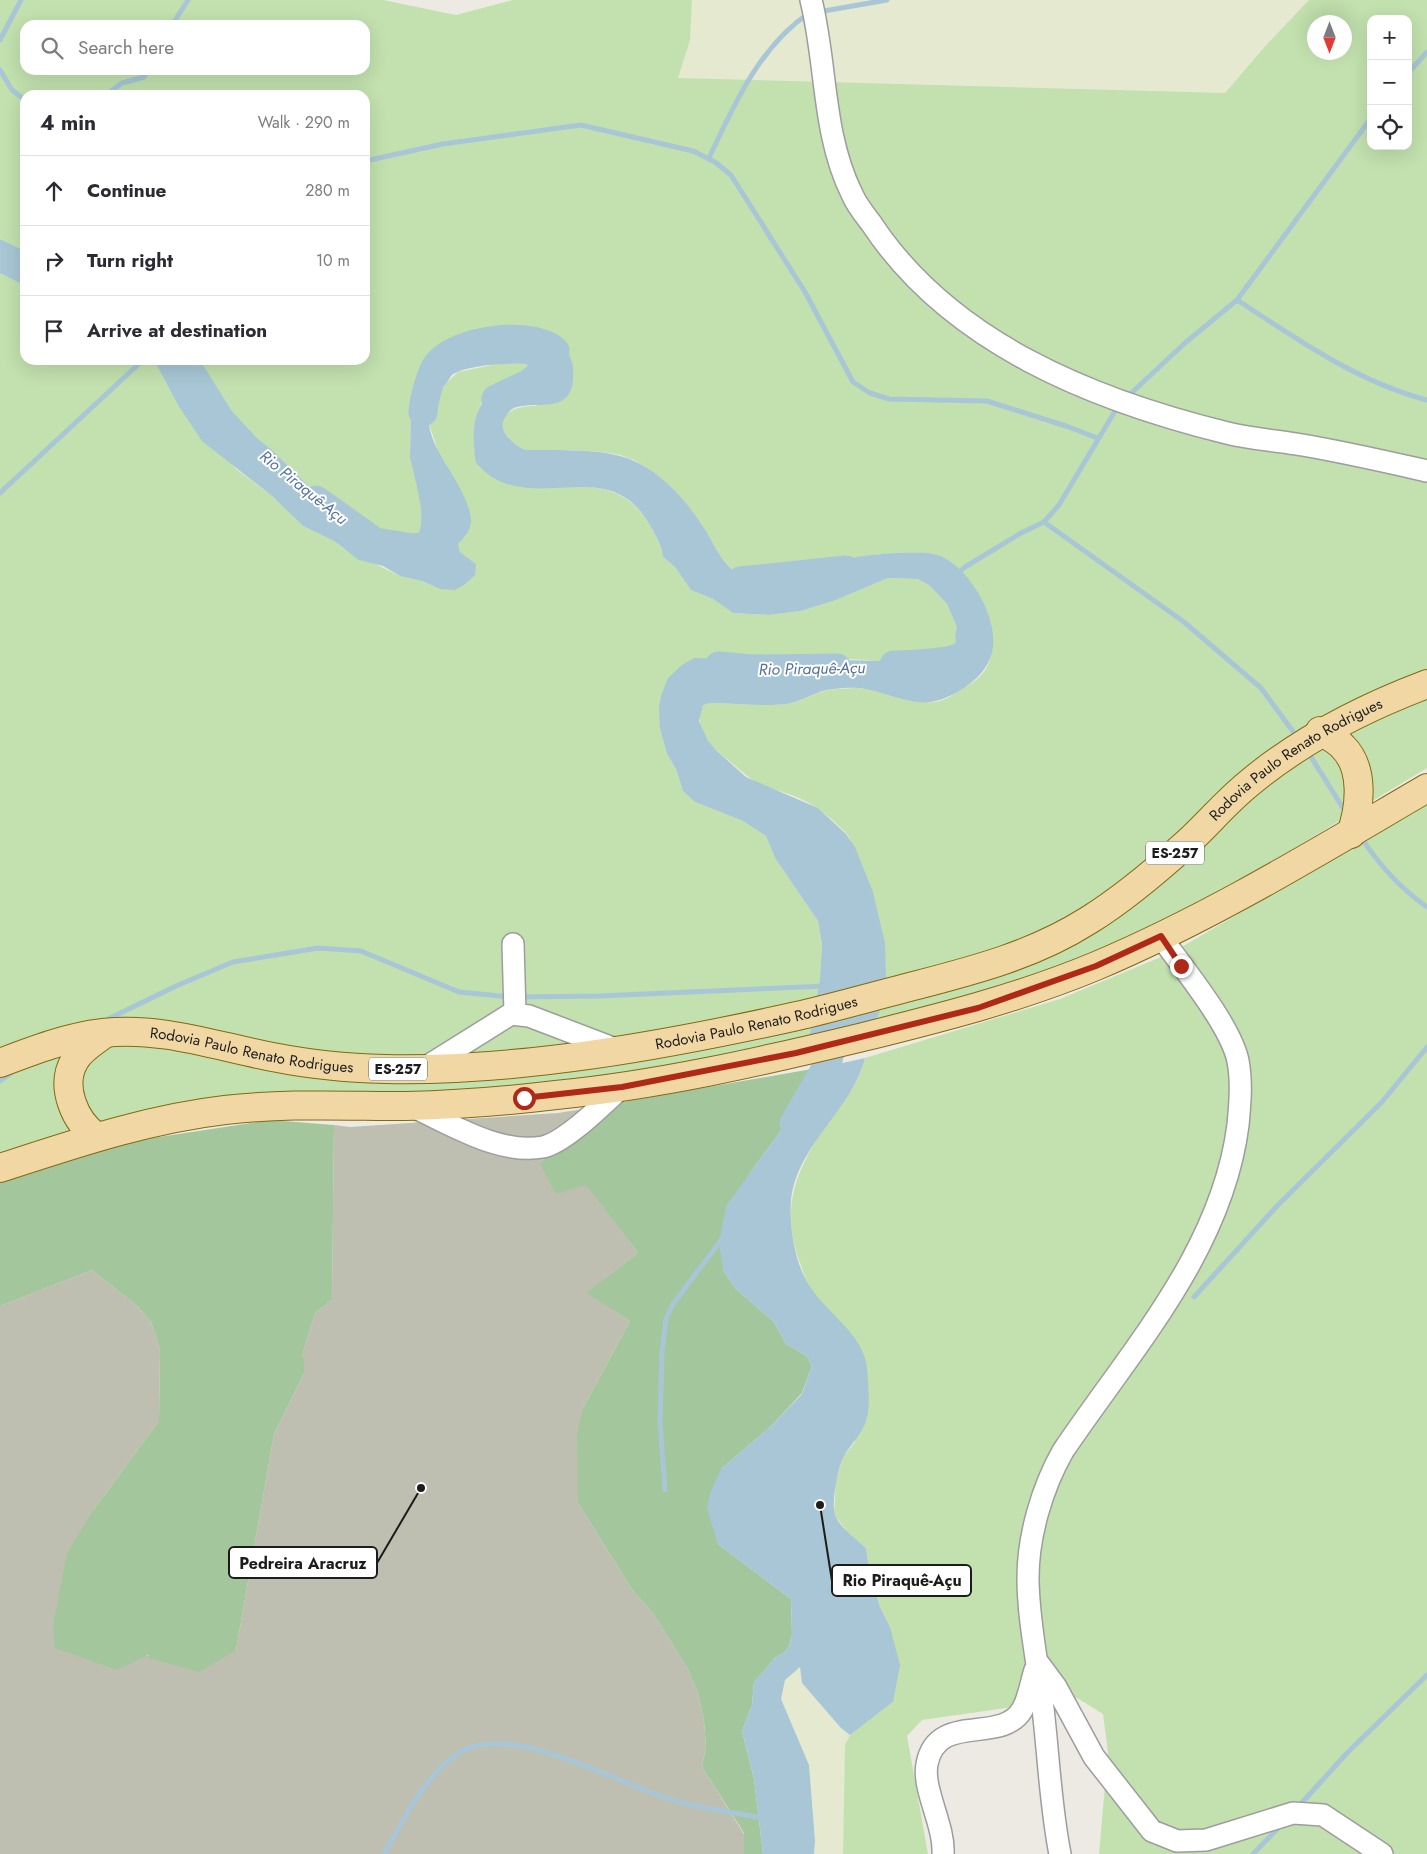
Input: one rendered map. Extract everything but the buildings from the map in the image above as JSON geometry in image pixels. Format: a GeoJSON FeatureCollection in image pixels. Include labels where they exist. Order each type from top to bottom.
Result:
{"type":"FeatureCollection","features":[{"type":"Feature","properties":{"kind":"main road","name":"Rodovia Paulo Renato Rodrigues"},"geometry":{"type":"LineString","coordinates":[[0,1062],[47,1045],[105,1033],[169,1035],[277,1058],[334,1066],[423,1069],[543,1061],[618,1050],[799,1016],[960,975],[1022,955],[1090,920],[1187,844],[1245,786],[1288,753],[1320,732],[1394,697],[1427,684]]}},
{"type":"Feature","properties":{"kind":"main road"},"geometry":{"type":"LineString","coordinates":[[1320,732],[1337,742],[1352,758],[1358,785],[1359,802],[1351,834]]}},
{"type":"Feature","properties":{"kind":"main road"},"geometry":{"type":"LineString","coordinates":[[0,1168],[97,1137],[163,1119],[266,1106],[410,1106],[556,1095],[622,1087],[796,1053],[978,1008],[1032,990],[1161,936],[1351,834],[1427,788]]}},
{"type":"Feature","properties":{"kind":"main road"},"geometry":{"type":"LineString","coordinates":[[97,1137],[78,1120],[72,1106],[70,1077],[75,1059],[105,1033]]}},
{"type":"Feature","properties":{"kind":"street"},"geometry":{"type":"LineString","coordinates":[[811,0],[816,20],[830,124],[840,162],[852,195],[887,247],[948,309],[994,341],[1080,386],[1138,409],[1230,434],[1359,454],[1427,472]]}},
{"type":"Feature","properties":{"kind":"street"},"geometry":{"type":"LineString","coordinates":[[1060,1854],[1049,1782],[1028,1579],[1030,1554],[1041,1502],[1053,1468],[1081,1424],[1138,1347],[1181,1278],[1211,1222],[1235,1148],[1241,1098],[1238,1060],[1222,1024],[1161,936]]}},
{"type":"Feature","properties":{"kind":"street"},"geometry":{"type":"LineString","coordinates":[[513,944],[515,1014]]}},
{"type":"Feature","properties":{"kind":"street"},"geometry":{"type":"LineString","coordinates":[[423,1069],[498,1020],[515,1014],[529,1016],[618,1050]]}},
{"type":"Feature","properties":{"kind":"street"},"geometry":{"type":"LineString","coordinates":[[410,1106],[501,1145],[544,1147],[567,1134],[622,1087]]}},
{"type":"Feature","properties":{"kind":"street"},"geometry":{"type":"LineString","coordinates":[[1038,1662],[1056,1687],[1094,1757],[1152,1831],[1178,1848],[1293,1813],[1323,1815],[1382,1854]]}},
{"type":"Feature","properties":{"kind":"street"},"geometry":{"type":"LineString","coordinates":[[943,1854],[941,1832],[926,1766],[931,1750],[940,1738],[1009,1723],[1022,1710],[1038,1662]]}},
{"type":"Feature","properties":{"kind":"shaded area"},"geometry":{"type":"Polygon","coordinates":[[[692,0],[1309,0],[1268,43],[1226,93],[677,78],[690,40],[692,0]]]}},
{"type":"Feature","properties":{"kind":"shaded area"},"geometry":{"type":"Polygon","coordinates":[[[583,1109],[586,1184],[638,1253],[587,1293],[630,1321],[583,1408],[578,1503],[633,1591],[653,1613],[687,1668],[698,1693],[704,1722],[706,1747],[702,1767],[744,1834],[744,1854],[0,1854],[0,1306],[92,1270],[137,1306],[151,1322],[160,1350],[159,1421],[94,1509],[55,1648],[150,1656],[236,1650],[274,1434],[304,1373],[302,1356],[315,1313],[332,1300],[334,1125],[350,1127],[558,1113],[583,1109]]]}},
{"type":"Feature","properties":{"kind":"shaded area"},"geometry":{"type":"Polygon","coordinates":[[[800,1666],[802,1683],[841,1728],[850,1735],[845,1745],[843,1854],[814,1854],[815,1841],[809,1765],[781,1699],[785,1680],[800,1666]]]}},
{"type":"Feature","properties":{"kind":"green space"},"geometry":{"type":"Polygon","coordinates":[[[0,0],[383,0],[456,15],[513,0],[692,0],[690,40],[678,78],[1225,93],[1268,43],[1309,0],[1427,0],[1427,768],[1205,902],[1073,965],[873,1029],[883,986],[883,941],[874,897],[849,838],[836,823],[815,806],[752,780],[718,752],[702,732],[700,715],[703,705],[710,703],[778,705],[831,690],[855,688],[926,702],[939,701],[954,694],[977,679],[985,670],[990,661],[991,651],[987,629],[977,604],[966,580],[955,566],[941,556],[921,553],[899,553],[838,561],[809,574],[794,577],[765,579],[742,575],[725,562],[698,519],[679,495],[644,465],[606,452],[526,450],[507,436],[503,429],[506,415],[513,410],[523,407],[536,406],[562,348],[517,347],[434,375],[420,389],[411,403],[410,459],[442,507],[444,524],[419,544],[396,551],[348,525],[272,450],[257,438],[232,411],[203,365],[370,365],[370,90],[20,90],[20,249],[0,239],[0,0]]]}},
{"type":"Feature","properties":{"kind":"green space"},"geometry":{"type":"Polygon","coordinates":[[[0,273],[20,283],[20,365],[157,365],[178,405],[236,469],[272,496],[303,526],[334,541],[344,549],[400,576],[422,581],[440,589],[476,564],[460,552],[458,544],[466,535],[464,496],[438,451],[429,424],[430,408],[435,394],[458,372],[497,364],[526,364],[537,376],[535,382],[495,388],[491,395],[482,403],[477,414],[474,450],[527,487],[592,488],[617,494],[628,500],[648,522],[659,543],[663,557],[675,567],[691,590],[713,599],[733,613],[769,615],[801,611],[836,600],[888,578],[918,579],[930,586],[947,604],[962,639],[955,654],[944,662],[917,664],[847,659],[820,662],[782,672],[773,672],[748,664],[660,729],[667,754],[676,769],[683,791],[695,802],[743,821],[766,836],[775,858],[818,921],[822,944],[820,979],[808,1043],[555,1087],[134,1114],[0,1153],[0,273]]]}},
{"type":"Feature","properties":{"kind":"green space"},"geometry":{"type":"Polygon","coordinates":[[[1427,804],[1427,1854],[1099,1854],[1108,1752],[1103,1714],[1077,1698],[922,1720],[907,1736],[928,1854],[843,1854],[845,1745],[850,1735],[893,1702],[890,1627],[880,1607],[870,1575],[866,1548],[848,1533],[834,1514],[836,1481],[843,1457],[855,1442],[858,1343],[812,1291],[805,1277],[794,1242],[791,1223],[792,1205],[800,1171],[808,1155],[829,1120],[855,1084],[865,1058],[1060,999],[1173,952],[1427,804]]]}},
{"type":"Feature","properties":{"kind":"green space"},"geometry":{"type":"Polygon","coordinates":[[[829,1066],[815,1088],[787,1122],[750,1173],[723,1270],[736,1289],[774,1322],[786,1344],[807,1356],[812,1366],[802,1393],[770,1427],[721,1469],[718,1544],[791,1599],[792,1634],[789,1646],[785,1652],[776,1657],[754,1682],[752,1705],[742,1731],[754,1779],[763,1854],[744,1854],[744,1833],[702,1767],[706,1747],[704,1722],[698,1693],[687,1668],[653,1613],[633,1591],[578,1503],[577,1434],[583,1408],[630,1321],[586,1293],[638,1253],[586,1185],[556,1194],[540,1164],[583,1120],[583,1109],[829,1066]]]}},
{"type":"Feature","properties":{"kind":"green space"},"geometry":{"type":"Polygon","coordinates":[[[270,1120],[334,1125],[332,1300],[315,1313],[302,1356],[304,1360],[304,1373],[274,1434],[236,1650],[199,1672],[149,1658],[148,1655],[117,1670],[55,1648],[53,1626],[67,1553],[94,1509],[159,1421],[160,1350],[151,1322],[137,1306],[92,1270],[0,1306],[0,1180],[139,1140],[270,1120]]]}},
{"type":"Feature","properties":{"kind":"water"},"geometry":{"type":"Polygon","coordinates":[[[0,239],[20,249],[20,283],[0,273],[0,239]]]}},
{"type":"Feature","properties":{"kind":"water"},"geometry":{"type":"Polygon","coordinates":[[[489,348],[565,349],[572,364],[573,381],[570,392],[565,398],[550,404],[514,408],[506,416],[503,421],[504,432],[511,441],[526,450],[571,450],[606,453],[630,459],[644,466],[657,474],[689,506],[721,556],[731,568],[743,576],[757,579],[786,578],[810,573],[839,561],[858,557],[899,553],[924,553],[933,554],[950,561],[971,582],[981,598],[993,634],[991,657],[979,676],[969,685],[947,697],[933,702],[918,702],[872,690],[850,688],[816,693],[787,704],[710,703],[703,705],[699,721],[708,741],[717,751],[746,777],[818,808],[846,834],[855,847],[873,892],[885,943],[886,981],[881,1007],[873,1029],[808,1043],[820,979],[822,944],[818,921],[775,858],[766,836],[743,821],[695,802],[683,791],[676,769],[667,754],[660,729],[659,707],[668,678],[682,665],[694,658],[731,659],[765,673],[778,674],[833,660],[945,662],[955,654],[962,639],[947,604],[930,586],[918,579],[888,578],[836,600],[801,611],[769,615],[733,613],[713,599],[691,590],[675,567],[663,557],[659,543],[648,522],[634,504],[617,494],[600,488],[523,487],[504,483],[485,472],[476,463],[474,425],[478,410],[482,404],[495,388],[535,382],[537,376],[526,364],[498,364],[457,372],[451,376],[432,403],[429,420],[432,437],[467,503],[471,521],[468,531],[458,544],[460,552],[476,564],[475,575],[464,585],[455,590],[440,589],[422,581],[400,576],[383,566],[359,560],[334,541],[303,526],[272,496],[202,441],[178,405],[157,365],[203,365],[232,411],[257,438],[272,450],[348,525],[396,551],[418,544],[444,524],[442,507],[419,477],[410,459],[411,403],[420,389],[445,366],[489,348]]]}},
{"type":"Feature","properties":{"kind":"water"},"geometry":{"type":"Polygon","coordinates":[[[865,1058],[849,1095],[813,1145],[803,1163],[795,1181],[791,1201],[791,1222],[794,1244],[804,1276],[816,1295],[859,1344],[867,1368],[868,1415],[862,1430],[839,1468],[834,1510],[841,1525],[866,1548],[870,1575],[880,1607],[890,1627],[900,1665],[893,1702],[850,1735],[841,1728],[802,1683],[800,1667],[785,1680],[781,1699],[809,1765],[815,1841],[814,1854],[763,1854],[754,1779],[742,1731],[752,1705],[754,1682],[776,1657],[785,1652],[789,1646],[792,1634],[791,1599],[718,1544],[707,1509],[710,1493],[721,1469],[770,1427],[802,1394],[812,1366],[807,1356],[786,1344],[774,1322],[736,1289],[723,1270],[719,1243],[726,1206],[787,1122],[815,1088],[829,1066],[865,1058]]]}},
{"type":"Feature","properties":{"kind":"waterway"},"geometry":{"type":"LineString","coordinates":[[0,40],[21,0]]}},
{"type":"Feature","properties":{"kind":"waterway"},"geometry":{"type":"LineString","coordinates":[[175,20],[188,0]]}},
{"type":"Feature","properties":{"kind":"waterway"},"geometry":{"type":"LineString","coordinates":[[818,12],[887,0]]}},
{"type":"Feature","properties":{"kind":"waterway"},"geometry":{"type":"LineString","coordinates":[[709,158],[738,98],[762,60],[791,27],[809,13]]}},
{"type":"Feature","properties":{"kind":"waterway"},"geometry":{"type":"LineString","coordinates":[[1412,69],[1427,52]]}},
{"type":"Feature","properties":{"kind":"waterway"},"geometry":{"type":"LineString","coordinates":[[0,70],[12,90],[20,96]]}},
{"type":"Feature","properties":{"kind":"waterway"},"geometry":{"type":"LineString","coordinates":[[113,90],[122,83],[144,77],[145,75]]}},
{"type":"Feature","properties":{"kind":"waterway"},"geometry":{"type":"LineString","coordinates":[[1126,398],[1185,343],[1237,300],[1367,123]]}},
{"type":"Feature","properties":{"kind":"waterway"},"geometry":{"type":"LineString","coordinates":[[370,160],[443,144],[581,125],[693,151],[715,162],[731,175],[805,292],[853,382],[870,393],[889,399],[987,401],[1097,438]]}},
{"type":"Feature","properties":{"kind":"waterway"},"geometry":{"type":"LineString","coordinates":[[1237,300],[1305,344],[1352,371],[1401,392],[1427,400]]}},
{"type":"Feature","properties":{"kind":"waterway","name":"Rio Piraquê-Açu"},"geometry":{"type":"LineString","coordinates":[[423,412],[428,388],[437,365],[447,356],[460,349],[495,340],[513,339],[530,341],[555,351],[553,364],[530,383],[496,399]]}},
{"type":"Feature","properties":{"kind":"waterway"},"geometry":{"type":"LineString","coordinates":[[0,493],[138,365]]}},
{"type":"Feature","properties":{"kind":"waterway"},"geometry":{"type":"LineString","coordinates":[[956,575],[965,567],[1021,533],[1044,522],[1059,505],[1118,406]]}},
{"type":"Feature","properties":{"kind":"waterway","name":"Rio Piraquê-Açu"},"geometry":{"type":"LineString","coordinates":[[316,500],[375,542],[413,548],[428,546],[433,537],[436,515],[433,490],[425,457]]}},
{"type":"Feature","properties":{"kind":"waterway"},"geometry":{"type":"LineString","coordinates":[[1044,522],[1184,622],[1261,688],[1297,737]]}},
{"type":"Feature","properties":{"kind":"waterway","name":"Rio Piraquê-Açu"},"geometry":{"type":"LineString","coordinates":[[741,581],[846,570]]}},
{"type":"Feature","properties":{"kind":"waterway","name":"Rio Piraquê-Açu"},"geometry":{"type":"LineString","coordinates":[[894,665],[934,663],[962,656],[969,649],[971,643],[970,635]]}},
{"type":"Feature","properties":{"kind":"waterway","name":"Rio Piraquê-Açu"},"geometry":{"type":"LineString","coordinates":[[719,666],[752,669],[837,668]]}},
{"type":"Feature","properties":{"kind":"waterway"},"geometry":{"type":"LineString","coordinates":[[1308,752],[1346,813]]}},
{"type":"Feature","properties":{"kind":"waterway"},"geometry":{"type":"LineString","coordinates":[[1361,837],[1391,875],[1427,907]]}},
{"type":"Feature","properties":{"kind":"waterway"},"geometry":{"type":"LineString","coordinates":[[104,1021],[176,986],[233,962],[318,948],[361,951],[459,992],[510,997]]}},
{"type":"Feature","properties":{"kind":"waterway"},"geometry":{"type":"LineString","coordinates":[[519,997],[599,996],[825,986]]}},
{"type":"Feature","properties":{"kind":"waterway","name":"Rio Piraquê-Açu"},"geometry":{"type":"LineString","coordinates":[[794,1123],[825,1070],[839,1021]]}},
{"type":"Feature","properties":{"kind":"waterway"},"geometry":{"type":"LineString","coordinates":[[1194,1297],[1278,1205],[1382,1102],[1427,1047]]}},
{"type":"Feature","properties":{"kind":"waterway"},"geometry":{"type":"LineString","coordinates":[[0,1081],[14,1071]]}},
{"type":"Feature","properties":{"kind":"waterway"},"geometry":{"type":"LineString","coordinates":[[665,1490],[660,1423],[662,1352],[666,1319],[673,1304],[722,1239]]}},
{"type":"Feature","properties":{"kind":"waterway"},"geometry":{"type":"LineString","coordinates":[[1298,1807],[1347,1753],[1427,1675]]}},
{"type":"Feature","properties":{"kind":"waterway"},"geometry":{"type":"LineString","coordinates":[[384,1854],[399,1826],[428,1782],[452,1758],[464,1750],[485,1744],[509,1744],[536,1749],[675,1801],[763,1818]]}},
{"type":"Feature","properties":{"kind":"waterway"},"geometry":{"type":"LineString","coordinates":[[1253,1854],[1282,1824]]}},
{"type":"Feature","properties":{"kind":"place","name":"Pedreira Aracruz"},"geometry":{"type":"Point","coordinates":[421,1488]}},
{"type":"Feature","properties":{"kind":"place","name":"Rio Piraquê-Açu"},"geometry":{"type":"Point","coordinates":[820,1505]}},
{"type":"Feature","properties":{"kind":"route"},"geometry":{"type":"LineString","coordinates":[[524,1098],[622,1087],[796,1053],[978,1008],[1096,966],[1161,936],[1181,966]]}}]}
